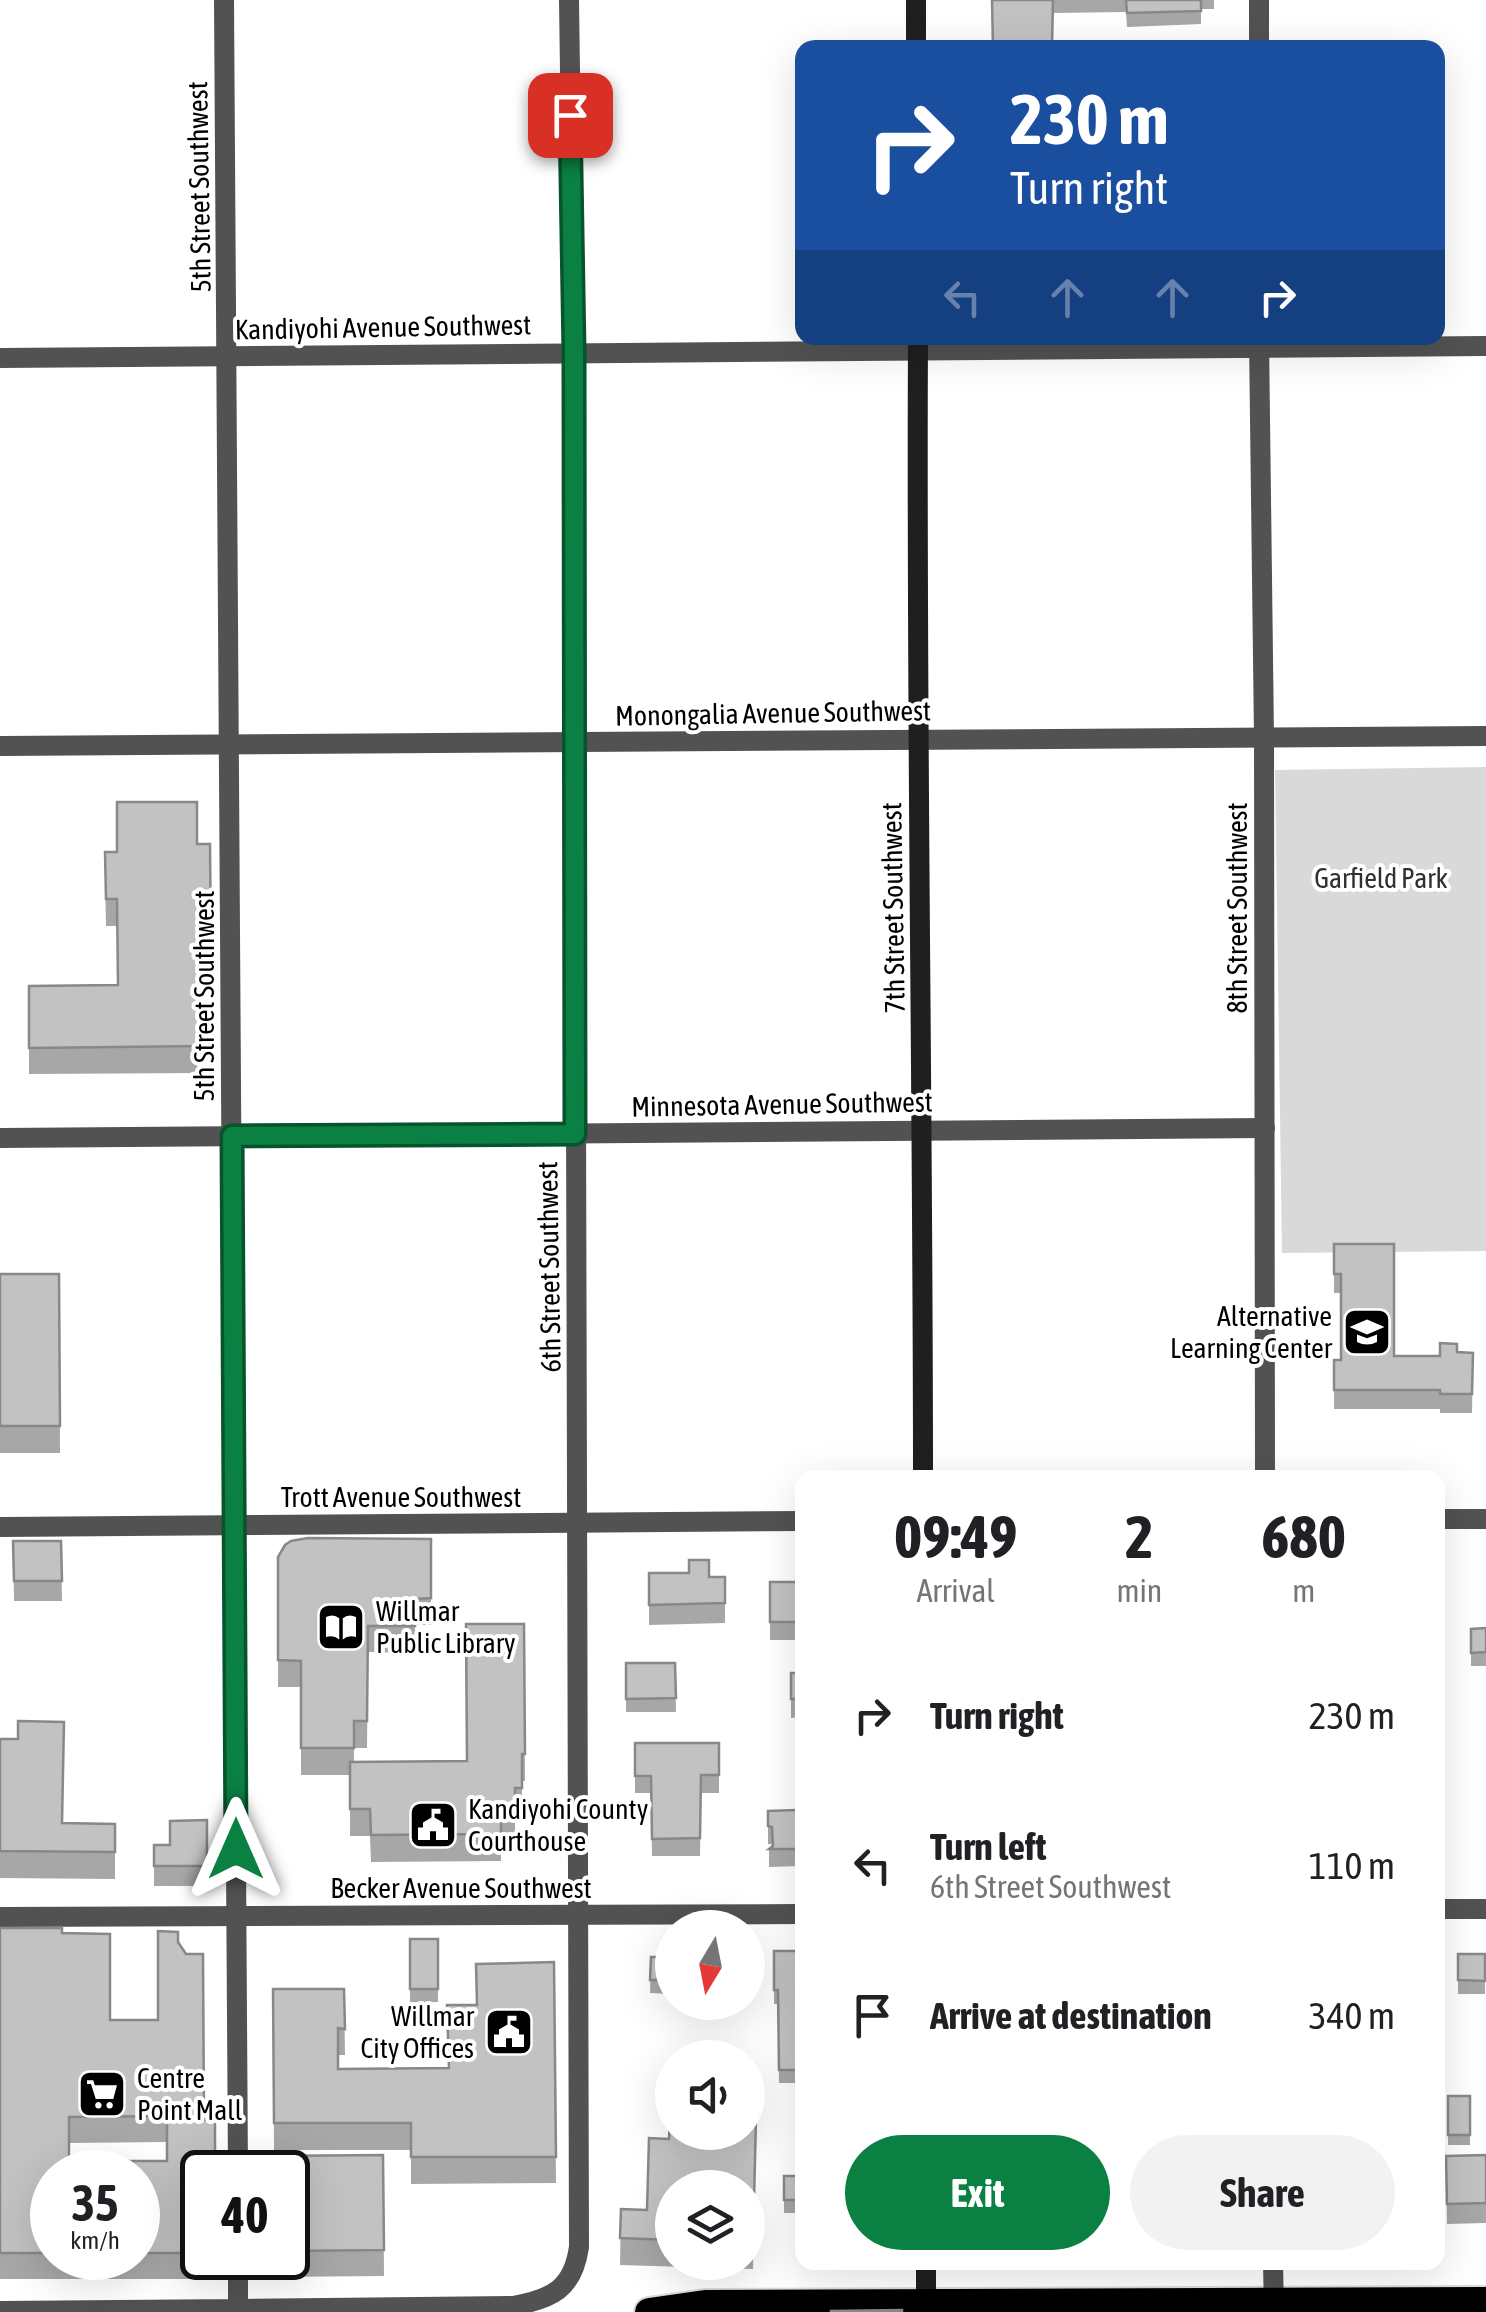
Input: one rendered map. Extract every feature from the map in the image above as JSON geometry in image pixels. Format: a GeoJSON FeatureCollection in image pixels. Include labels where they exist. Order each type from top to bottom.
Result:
{"type":"FeatureCollection","features":[{"type":"Feature","properties":{"kind":"highway"},"geometry":{"type":"LineString","coordinates":[[649,2312],[705,2304],[1274,2307],[1486,2300]]}},
{"type":"Feature","properties":{"kind":"main road"},"geometry":{"type":"LineString","coordinates":[[916,0],[916,40]]}},
{"type":"Feature","properties":{"kind":"main road","name":"7th Street Southwest"},"geometry":{"type":"LineString","coordinates":[[918,345],[923,1470]]}},
{"type":"Feature","properties":{"kind":"main road"},"geometry":{"type":"LineString","coordinates":[[926,2270],[926,2308]]}},
{"type":"Feature","properties":{"kind":"street","name":"5th Street Southwest"},"geometry":{"type":"LineString","coordinates":[[224,0],[238,2150]]}},
{"type":"Feature","properties":{"kind":"street","name":"6th Street Southwest"},"geometry":{"type":"LineString","coordinates":[[238,2310],[513,2306],[548,2297],[561,2289],[577,2262],[579,1524],[569,0]]}},
{"type":"Feature","properties":{"kind":"street"},"geometry":{"type":"LineString","coordinates":[[1258,0],[1258,40]]}},
{"type":"Feature","properties":{"kind":"street","name":"Kandiyohi Avenue Southwest"},"geometry":{"type":"LineString","coordinates":[[0,358],[875,345]]}},
{"type":"Feature","properties":{"kind":"street","name":"8th Street Southwest"},"geometry":{"type":"LineString","coordinates":[[1259,345],[1265,1470]]}},
{"type":"Feature","properties":{"kind":"street","name":"Kandiyohi Avenue Southwest"},"geometry":{"type":"LineString","coordinates":[[1410,345],[1486,346]]}},
{"type":"Feature","properties":{"kind":"street","name":"Monongalia Avenue Southwest"},"geometry":{"type":"LineString","coordinates":[[0,746],[1486,736]]}},
{"type":"Feature","properties":{"kind":"street","name":"Minnesota Avenue Southwest"},"geometry":{"type":"LineString","coordinates":[[0,1138],[1264,1128]]}},
{"type":"Feature","properties":{"kind":"street"},"geometry":{"type":"LineString","coordinates":[[1445,1519],[1486,1519]]}},
{"type":"Feature","properties":{"kind":"street","name":"Trott Avenue Southwest"},"geometry":{"type":"LineString","coordinates":[[0,1528],[795,1522]]}},
{"type":"Feature","properties":{"kind":"street"},"geometry":{"type":"LineString","coordinates":[[1445,1910],[1486,1909]]}},
{"type":"Feature","properties":{"kind":"street","name":"Becker Avenue Southwest"},"geometry":{"type":"LineString","coordinates":[[0,1917],[795,1914]]}},
{"type":"Feature","properties":{"kind":"street"},"geometry":{"type":"LineString","coordinates":[[1273,2270],[1274,2307]]}},
{"type":"Feature","properties":{"kind":"street"},"geometry":{"type":"LineString","coordinates":[[0,2311],[238,2310],[238,2280]]}},
{"type":"Feature","properties":{"kind":"green space","name":"Garfield Park"},"geometry":{"type":"Polygon","coordinates":[[[1486,767],[1486,1251],[1282,1253],[1275,770],[1486,767]]]}},
{"type":"Feature","properties":{"kind":"building"},"geometry":{"type":"Polygon","coordinates":[[[992,0],[1053,0],[1052,40],[993,40],[992,0]]]}},
{"type":"Feature","properties":{"kind":"building"},"geometry":{"type":"Polygon","coordinates":[[[1126,0],[1201,0],[1201,11],[1127,13],[1126,0]]]}},
{"type":"Feature","properties":{"kind":"building"},"geometry":{"type":"Polygon","coordinates":[[[117,802],[197,802],[197,844],[210,844],[211,949],[202,949],[203,1046],[29,1048],[29,986],[118,985],[117,899],[106,899],[105,852],[117,852],[117,802]]]}},
{"type":"Feature","properties":{"kind":"building"},"geometry":{"type":"Polygon","coordinates":[[[1334,1244],[1394,1244],[1394,1356],[1440,1356],[1440,1343],[1457,1344],[1457,1352],[1473,1353],[1472,1394],[1440,1394],[1440,1390],[1334,1390],[1334,1360],[1341,1360],[1341,1274],[1334,1274],[1334,1244]]]}},
{"type":"Feature","properties":{"kind":"building"},"geometry":{"type":"Polygon","coordinates":[[[0,1274],[59,1274],[60,1426],[0,1426],[0,1274]]]}},
{"type":"Feature","properties":{"kind":"building"},"geometry":{"type":"Polygon","coordinates":[[[431,1539],[431,1598],[415,1599],[415,1626],[368,1626],[367,1721],[354,1721],[354,1748],[301,1748],[301,1661],[278,1660],[278,1557],[291,1541],[431,1539]]]}},
{"type":"Feature","properties":{"kind":"building"},"geometry":{"type":"Polygon","coordinates":[[[13,1541],[61,1541],[62,1581],[14,1581],[13,1541]]]}},
{"type":"Feature","properties":{"kind":"building"},"geometry":{"type":"Polygon","coordinates":[[[689,1560],[709,1560],[709,1577],[725,1577],[725,1603],[649,1605],[649,1573],[689,1573],[689,1560]]]}},
{"type":"Feature","properties":{"kind":"building"},"geometry":{"type":"Polygon","coordinates":[[[770,1582],[795,1582],[795,1622],[770,1622],[770,1582]]]}},
{"type":"Feature","properties":{"kind":"building"},"geometry":{"type":"Polygon","coordinates":[[[466,1624],[524,1624],[525,1754],[522,1788],[515,1788],[515,1808],[501,1809],[501,1834],[371,1835],[370,1809],[350,1809],[350,1762],[467,1761],[466,1624]]]}},
{"type":"Feature","properties":{"kind":"building"},"geometry":{"type":"Polygon","coordinates":[[[1486,1628],[1486,1652],[1471,1653],[1471,1629],[1486,1628]]]}},
{"type":"Feature","properties":{"kind":"building"},"geometry":{"type":"Polygon","coordinates":[[[626,1663],[675,1663],[676,1698],[626,1699],[626,1663]]]}},
{"type":"Feature","properties":{"kind":"building"},"geometry":{"type":"Polygon","coordinates":[[[791,1673],[795,1673],[795,1699],[791,1699],[791,1673]]]}},
{"type":"Feature","properties":{"kind":"building"},"geometry":{"type":"Polygon","coordinates":[[[18,1721],[64,1722],[62,1823],[115,1824],[115,1852],[0,1851],[0,1739],[18,1739],[18,1721]]]}},
{"type":"Feature","properties":{"kind":"building"},"geometry":{"type":"Polygon","coordinates":[[[635,1743],[719,1743],[719,1775],[701,1775],[700,1838],[652,1839],[651,1776],[635,1776],[635,1743]]]}},
{"type":"Feature","properties":{"kind":"building"},"geometry":{"type":"Polygon","coordinates":[[[795,1810],[795,1849],[769,1849],[773,1846],[768,1811],[795,1810]]]}},
{"type":"Feature","properties":{"kind":"building"},"geometry":{"type":"Polygon","coordinates":[[[207,1820],[207,1866],[154,1866],[154,1845],[170,1845],[170,1821],[207,1820]]]}},
{"type":"Feature","properties":{"kind":"building"},"geometry":{"type":"Polygon","coordinates":[[[0,1928],[62,1928],[62,1933],[110,1934],[110,2020],[158,2020],[158,1931],[178,1932],[178,1942],[186,1954],[203,1954],[204,2120],[215,2120],[215,2150],[180,2150],[180,2253],[160,2253],[160,2161],[167,2161],[167,2116],[69,2117],[69,2150],[30,2150],[30,2253],[0,2253],[0,1928]]]}},
{"type":"Feature","properties":{"kind":"building"},"geometry":{"type":"Polygon","coordinates":[[[410,1939],[438,1939],[438,1989],[410,1989],[410,1939]]]}},
{"type":"Feature","properties":{"kind":"building"},"geometry":{"type":"Polygon","coordinates":[[[774,1951],[795,1951],[795,2070],[779,2070],[778,1990],[774,1990],[774,1951]]]}},
{"type":"Feature","properties":{"kind":"building"},"geometry":{"type":"Polygon","coordinates":[[[1458,1954],[1485,1954],[1485,1981],[1458,1980],[1458,1954]]]}},
{"type":"Feature","properties":{"kind":"building"},"geometry":{"type":"Polygon","coordinates":[[[651,1957],[655,1957],[655,1980],[650,1980],[651,1957]]]}},
{"type":"Feature","properties":{"kind":"building"},"geometry":{"type":"Polygon","coordinates":[[[554,1962],[556,2157],[411,2157],[411,2123],[274,2123],[273,1989],[344,1989],[345,2029],[338,2028],[338,2069],[449,2068],[447,2005],[477,2005],[476,1964],[554,1962]]]}},
{"type":"Feature","properties":{"kind":"building"},"geometry":{"type":"Polygon","coordinates":[[[1448,2096],[1470,2096],[1470,2135],[1448,2135],[1448,2096]]]}},
{"type":"Feature","properties":{"kind":"building"},"geometry":{"type":"Polygon","coordinates":[[[649,2138],[655,2138],[655,2150],[755,2150],[755,2170],[655,2170],[655,2239],[620,2238],[621,2209],[647,2210],[649,2138]]]}},
{"type":"Feature","properties":{"kind":"building"},"geometry":{"type":"Polygon","coordinates":[[[383,2155],[384,2250],[310,2251],[310,2156],[383,2155]]]}},
{"type":"Feature","properties":{"kind":"building"},"geometry":{"type":"Polygon","coordinates":[[[1486,2155],[1486,2203],[1447,2204],[1446,2156],[1486,2155]]]}},
{"type":"Feature","properties":{"kind":"building"},"geometry":{"type":"Polygon","coordinates":[[[784,2176],[795,2176],[795,2200],[784,2200],[784,2176]]]}},
{"type":"Feature","properties":{"kind":"building"},"geometry":{"type":"Polygon","coordinates":[[[831,2311],[902,2312],[831,2312],[831,2311]]]}},
{"type":"Feature","properties":{"kind":"place","name":"Alternative Learning Center"},"geometry":{"type":"Point","coordinates":[1367,1332]}},
{"type":"Feature","properties":{"kind":"place","name":"Willmar Public Library"},"geometry":{"type":"Point","coordinates":[341,1627]}},
{"type":"Feature","properties":{"kind":"place","name":"Kandiyohi County Courthouse"},"geometry":{"type":"Point","coordinates":[433,1825]}},
{"type":"Feature","properties":{"kind":"place","name":"Willmar City Offices"},"geometry":{"type":"Point","coordinates":[509,2032]}},
{"type":"Feature","properties":{"kind":"place","name":"Centre Point Mall"},"geometry":{"type":"Point","coordinates":[102,2094]}},
{"type":"Feature","properties":{"kind":"route"},"geometry":{"type":"LineString","coordinates":[[236,1849],[232,1136],[575,1134],[570,115]]}}]}
